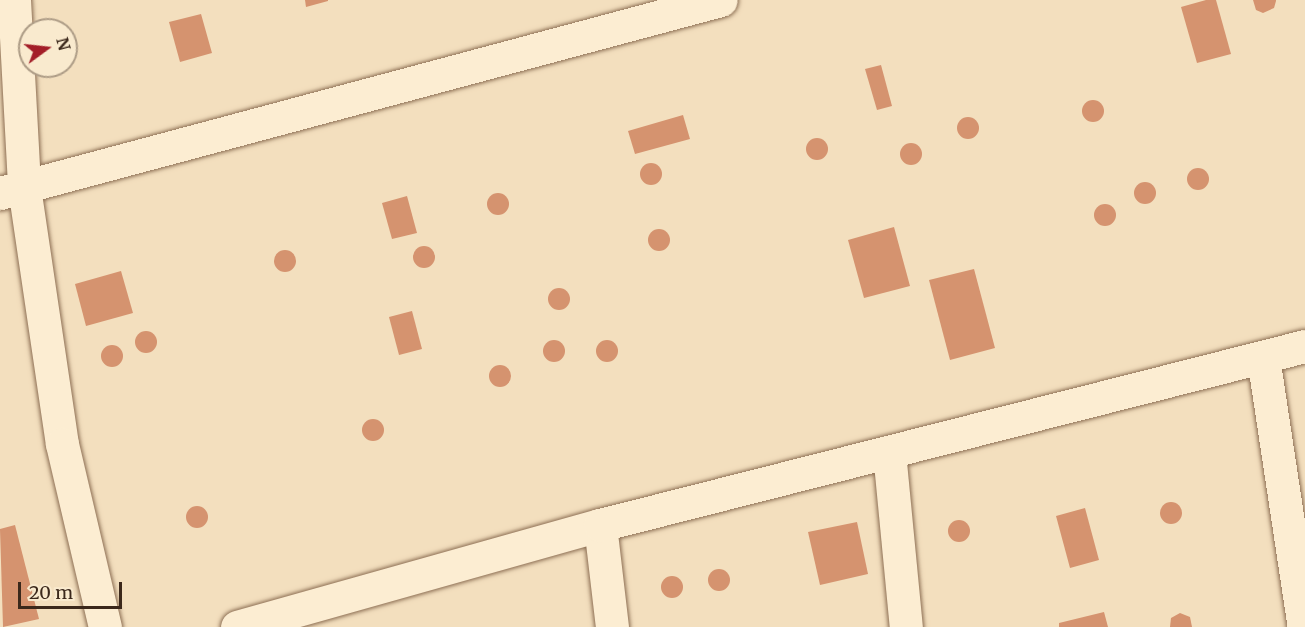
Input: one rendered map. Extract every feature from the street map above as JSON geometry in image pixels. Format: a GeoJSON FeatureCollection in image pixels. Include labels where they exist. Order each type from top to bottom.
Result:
{"type":"FeatureCollection","features":[{"type":"Feature","properties":{"kind":"street"},"geometry":{"type":"LineString","coordinates":[[14,0],[12,190],[63,444],[105,627]]}},
{"type":"Feature","properties":{"kind":"street"},"geometry":{"type":"LineString","coordinates":[[12,190],[721,0]]}},
{"type":"Feature","properties":{"kind":"street"},"geometry":{"type":"LineString","coordinates":[[237,627],[600,525],[1305,346]]}},
{"type":"Feature","properties":{"kind":"street"},"geometry":{"type":"LineString","coordinates":[[1263,357],[1304,627]]}},
{"type":"Feature","properties":{"kind":"street"},"geometry":{"type":"LineString","coordinates":[[889,452],[906,627]]}},
{"type":"Feature","properties":{"kind":"street"},"geometry":{"type":"LineString","coordinates":[[600,525],[612,627]]}},
{"type":"Feature","properties":{"kind":"building"},"geometry":{"type":"Polygon","coordinates":[[[305,0],[328,0],[328,1],[306,7],[305,0]]]}},
{"type":"Feature","properties":{"kind":"building"},"geometry":{"type":"Polygon","coordinates":[[[1206,0],[1216,0],[1231,54],[1197,63],[1181,7],[1206,0]]]}},
{"type":"Feature","properties":{"kind":"building"},"geometry":{"type":"Polygon","coordinates":[[[1253,0],[1276,1],[1274,8],[1263,13],[1256,10],[1253,0]]]}},
{"type":"Feature","properties":{"kind":"building"},"geometry":{"type":"Polygon","coordinates":[[[201,14],[212,53],[180,62],[169,22],[201,14]]]}},
{"type":"Feature","properties":{"kind":"building"},"geometry":{"type":"Polygon","coordinates":[[[881,65],[892,106],[877,110],[865,69],[881,65]]]}},
{"type":"Feature","properties":{"kind":"building"},"geometry":{"type":"Polygon","coordinates":[[[1093,100],[1101,103],[1104,111],[1101,119],[1093,122],[1085,119],[1082,111],[1085,103],[1093,100]]]}},
{"type":"Feature","properties":{"kind":"building"},"geometry":{"type":"Polygon","coordinates":[[[683,115],[690,139],[635,154],[628,131],[683,115]]]}},
{"type":"Feature","properties":{"kind":"building"},"geometry":{"type":"Polygon","coordinates":[[[968,117],[976,120],[979,128],[976,136],[968,139],[960,136],[957,128],[960,120],[968,117]]]}},
{"type":"Feature","properties":{"kind":"building"},"geometry":{"type":"Polygon","coordinates":[[[817,138],[825,141],[828,149],[825,157],[817,160],[809,157],[806,149],[809,141],[817,138]]]}},
{"type":"Feature","properties":{"kind":"building"},"geometry":{"type":"Polygon","coordinates":[[[911,143],[919,146],[922,154],[919,162],[911,165],[903,162],[900,154],[903,146],[911,143]]]}},
{"type":"Feature","properties":{"kind":"building"},"geometry":{"type":"Polygon","coordinates":[[[651,163],[659,166],[662,174],[659,182],[651,185],[643,182],[640,174],[643,166],[651,163]]]}},
{"type":"Feature","properties":{"kind":"building"},"geometry":{"type":"Polygon","coordinates":[[[1198,168],[1206,171],[1209,179],[1206,187],[1198,190],[1190,187],[1187,179],[1190,171],[1198,168]]]}},
{"type":"Feature","properties":{"kind":"building"},"geometry":{"type":"Polygon","coordinates":[[[1145,182],[1153,185],[1156,193],[1153,201],[1145,204],[1137,201],[1134,193],[1137,185],[1145,182]]]}},
{"type":"Feature","properties":{"kind":"building"},"geometry":{"type":"Polygon","coordinates":[[[498,193],[506,196],[509,204],[506,212],[498,215],[490,212],[487,204],[490,196],[498,193]]]}},
{"type":"Feature","properties":{"kind":"building"},"geometry":{"type":"Polygon","coordinates":[[[407,196],[417,233],[392,239],[382,203],[407,196]]]}},
{"type":"Feature","properties":{"kind":"building"},"geometry":{"type":"Polygon","coordinates":[[[1105,204],[1113,207],[1116,215],[1113,223],[1105,226],[1097,223],[1094,215],[1097,207],[1105,204]]]}},
{"type":"Feature","properties":{"kind":"building"},"geometry":{"type":"Polygon","coordinates":[[[894,227],[910,286],[864,298],[848,240],[894,227]]]}},
{"type":"Feature","properties":{"kind":"building"},"geometry":{"type":"Polygon","coordinates":[[[659,229],[667,232],[670,240],[667,248],[659,251],[651,248],[648,240],[651,232],[659,229]]]}},
{"type":"Feature","properties":{"kind":"building"},"geometry":{"type":"Polygon","coordinates":[[[424,246],[432,249],[435,257],[432,265],[424,268],[416,265],[413,257],[416,249],[424,246]]]}},
{"type":"Feature","properties":{"kind":"building"},"geometry":{"type":"Polygon","coordinates":[[[285,250],[293,253],[296,261],[293,269],[285,272],[277,269],[274,261],[277,253],[285,250]]]}},
{"type":"Feature","properties":{"kind":"building"},"geometry":{"type":"Polygon","coordinates":[[[974,269],[995,348],[950,360],[929,280],[974,269]]]}},
{"type":"Feature","properties":{"kind":"building"},"geometry":{"type":"Polygon","coordinates":[[[121,271],[133,313],[86,326],[75,284],[121,271]]]}},
{"type":"Feature","properties":{"kind":"building"},"geometry":{"type":"Polygon","coordinates":[[[559,288],[567,291],[570,299],[567,307],[559,310],[551,307],[548,299],[551,291],[559,288]]]}},
{"type":"Feature","properties":{"kind":"building"},"geometry":{"type":"Polygon","coordinates":[[[412,311],[422,349],[399,355],[389,317],[412,311]]]}},
{"type":"Feature","properties":{"kind":"building"},"geometry":{"type":"Polygon","coordinates":[[[146,331],[154,334],[157,342],[154,350],[146,353],[138,350],[135,342],[138,334],[146,331]]]}},
{"type":"Feature","properties":{"kind":"building"},"geometry":{"type":"Polygon","coordinates":[[[554,340],[562,343],[565,351],[562,359],[554,362],[546,359],[543,351],[546,343],[554,340]]]}},
{"type":"Feature","properties":{"kind":"building"},"geometry":{"type":"Polygon","coordinates":[[[607,340],[615,343],[618,351],[615,359],[607,362],[599,359],[596,351],[599,343],[607,340]]]}},
{"type":"Feature","properties":{"kind":"building"},"geometry":{"type":"Polygon","coordinates":[[[112,345],[120,348],[123,356],[120,364],[112,367],[104,364],[101,356],[104,348],[112,345]]]}},
{"type":"Feature","properties":{"kind":"building"},"geometry":{"type":"Polygon","coordinates":[[[500,365],[508,368],[511,376],[508,384],[500,387],[492,384],[489,376],[492,368],[500,365]]]}},
{"type":"Feature","properties":{"kind":"building"},"geometry":{"type":"Polygon","coordinates":[[[373,419],[381,422],[384,430],[381,438],[373,441],[365,438],[362,430],[365,422],[373,419]]]}},
{"type":"Feature","properties":{"kind":"building"},"geometry":{"type":"Polygon","coordinates":[[[1171,502],[1179,505],[1182,513],[1179,521],[1171,524],[1163,521],[1160,513],[1163,505],[1171,502]]]}},
{"type":"Feature","properties":{"kind":"building"},"geometry":{"type":"Polygon","coordinates":[[[197,506],[205,509],[208,517],[205,525],[197,528],[189,525],[186,517],[189,509],[197,506]]]}},
{"type":"Feature","properties":{"kind":"building"},"geometry":{"type":"Polygon","coordinates":[[[1085,508],[1099,560],[1070,568],[1056,516],[1085,508]]]}},
{"type":"Feature","properties":{"kind":"building"},"geometry":{"type":"Polygon","coordinates":[[[959,520],[967,523],[970,531],[967,539],[959,542],[951,539],[948,531],[951,523],[959,520]]]}},
{"type":"Feature","properties":{"kind":"building"},"geometry":{"type":"Polygon","coordinates":[[[857,522],[868,574],[820,585],[808,532],[857,522]]]}},
{"type":"Feature","properties":{"kind":"building"},"geometry":{"type":"Polygon","coordinates":[[[15,525],[39,619],[3,627],[0,529],[15,525]]]}},
{"type":"Feature","properties":{"kind":"building"},"geometry":{"type":"Polygon","coordinates":[[[719,569],[727,572],[730,580],[727,588],[719,591],[711,588],[708,580],[711,572],[719,569]]]}},
{"type":"Feature","properties":{"kind":"building"},"geometry":{"type":"Polygon","coordinates":[[[672,576],[680,579],[683,587],[680,595],[672,598],[664,595],[661,587],[664,579],[672,576]]]}},
{"type":"Feature","properties":{"kind":"building"},"geometry":{"type":"Polygon","coordinates":[[[1104,612],[1108,627],[1059,627],[1059,623],[1104,612]]]}},
{"type":"Feature","properties":{"kind":"building"},"geometry":{"type":"Polygon","coordinates":[[[1180,613],[1190,617],[1192,627],[1170,627],[1171,618],[1180,613]]]}}]}
